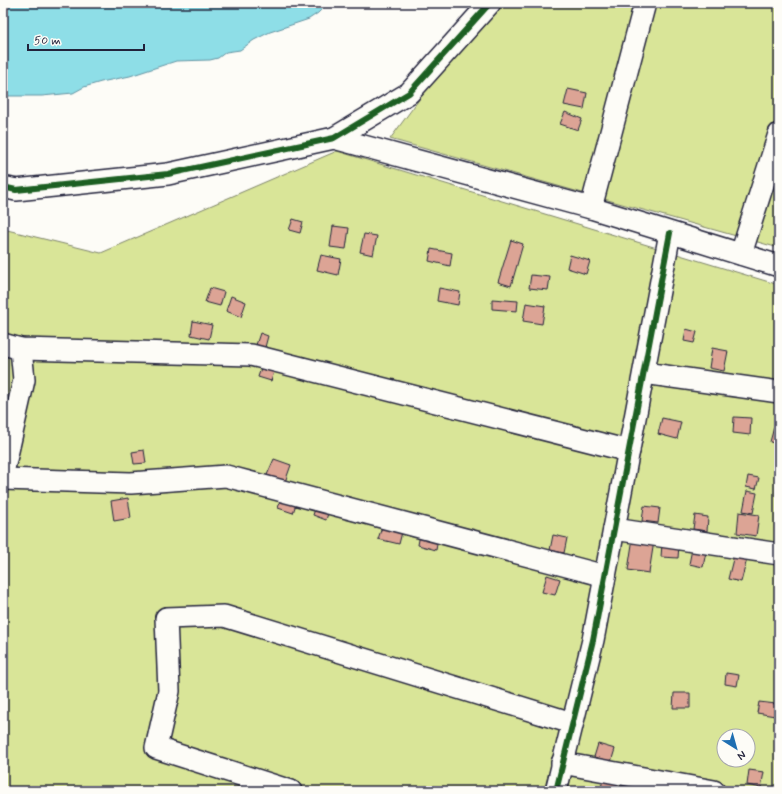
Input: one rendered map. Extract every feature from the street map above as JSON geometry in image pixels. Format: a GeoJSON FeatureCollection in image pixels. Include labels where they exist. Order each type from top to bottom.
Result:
{"type":"FeatureCollection","features":[{"type":"Feature","properties":{"kind":"street"},"geometry":{"type":"LineString","coordinates":[[3,188],[16,190],[168,174],[334,138],[409,93],[490,3]]}},
{"type":"Feature","properties":{"kind":"street"},"geometry":{"type":"LineString","coordinates":[[591,208],[645,3]]}},
{"type":"Feature","properties":{"kind":"street"},"geometry":{"type":"LineString","coordinates":[[741,254],[779,134]]}},
{"type":"Feature","properties":{"kind":"street"},"geometry":{"type":"LineString","coordinates":[[334,138],[591,208],[779,266]]}},
{"type":"Feature","properties":{"kind":"street"},"geometry":{"type":"LineString","coordinates":[[556,791],[593,640],[670,233]]}},
{"type":"Feature","properties":{"kind":"street"},"geometry":{"type":"LineString","coordinates":[[3,473],[24,380],[12,346],[251,355],[629,451]]}},
{"type":"Feature","properties":{"kind":"street"},"geometry":{"type":"LineString","coordinates":[[644,373],[779,392]]}},
{"type":"Feature","properties":{"kind":"street"},"geometry":{"type":"LineString","coordinates":[[3,479],[131,483],[226,476],[605,576]]}},
{"type":"Feature","properties":{"kind":"street"},"geometry":{"type":"LineString","coordinates":[[614,529],[779,554]]}},
{"type":"Feature","properties":{"kind":"street"},"geometry":{"type":"LineString","coordinates":[[292,791],[156,748],[169,691],[166,618],[224,616],[572,723]]}},
{"type":"Feature","properties":{"kind":"street"},"geometry":{"type":"LineString","coordinates":[[562,763],[714,791]]}},
{"type":"Feature","properties":{"kind":"green space"},"geometry":{"type":"Polygon","coordinates":[[[490,3],[779,3],[779,248],[390,139],[490,3]]]}},
{"type":"Feature","properties":{"kind":"green space"},"geometry":{"type":"Polygon","coordinates":[[[337,151],[779,285],[779,791],[3,791],[3,229],[101,253],[337,151]]]}},
{"type":"Feature","properties":{"kind":"water"},"geometry":{"type":"Polygon","coordinates":[[[3,3],[328,3],[318,13],[309,19],[270,32],[254,40],[240,50],[226,52],[218,58],[210,60],[176,61],[130,76],[84,87],[73,93],[42,96],[3,96],[3,3]]]}},
{"type":"Feature","properties":{"kind":"building"},"geometry":{"type":"Polygon","coordinates":[[[568,89],[587,93],[584,109],[564,105],[568,89]]]}},
{"type":"Feature","properties":{"kind":"building"},"geometry":{"type":"Polygon","coordinates":[[[565,112],[582,119],[578,130],[560,124],[565,112]]]}},
{"type":"Feature","properties":{"kind":"building"},"geometry":{"type":"Polygon","coordinates":[[[293,219],[303,222],[300,233],[289,230],[293,219]]]}},
{"type":"Feature","properties":{"kind":"building"},"geometry":{"type":"Polygon","coordinates":[[[333,226],[349,228],[346,249],[330,247],[333,226]]]}},
{"type":"Feature","properties":{"kind":"building"},"geometry":{"type":"Polygon","coordinates":[[[364,234],[377,236],[373,255],[360,252],[364,234]]]}},
{"type":"Feature","properties":{"kind":"building"},"geometry":{"type":"Polygon","coordinates":[[[511,240],[523,244],[511,286],[498,282],[511,240]]]}},
{"type":"Feature","properties":{"kind":"building"},"geometry":{"type":"Polygon","coordinates":[[[431,249],[452,253],[450,266],[429,261],[431,249]]]}},
{"type":"Feature","properties":{"kind":"building"},"geometry":{"type":"Polygon","coordinates":[[[321,255],[341,259],[338,275],[317,270],[321,255]]]}},
{"type":"Feature","properties":{"kind":"building"},"geometry":{"type":"Polygon","coordinates":[[[570,255],[590,261],[586,274],[567,268],[570,255]]]}},
{"type":"Feature","properties":{"kind":"building"},"geometry":{"type":"Polygon","coordinates":[[[531,275],[550,277],[548,290],[529,288],[531,275]]]}},
{"type":"Feature","properties":{"kind":"building"},"geometry":{"type":"Polygon","coordinates":[[[210,288],[224,292],[220,306],[205,302],[210,288]]]}},
{"type":"Feature","properties":{"kind":"building"},"geometry":{"type":"Polygon","coordinates":[[[439,288],[460,292],[458,305],[437,301],[439,288]]]}},
{"type":"Feature","properties":{"kind":"building"},"geometry":{"type":"Polygon","coordinates":[[[231,296],[246,302],[241,317],[226,311],[231,296]]]}},
{"type":"Feature","properties":{"kind":"building"},"geometry":{"type":"Polygon","coordinates":[[[492,299],[518,301],[517,311],[492,309],[492,299]]]}},
{"type":"Feature","properties":{"kind":"building"},"geometry":{"type":"Polygon","coordinates":[[[526,303],[545,306],[542,324],[523,321],[526,303]]]}},
{"type":"Feature","properties":{"kind":"building"},"geometry":{"type":"Polygon","coordinates":[[[193,321],[212,325],[209,339],[191,335],[193,321]]]}},
{"type":"Feature","properties":{"kind":"building"},"geometry":{"type":"Polygon","coordinates":[[[686,329],[697,332],[694,343],[684,341],[686,329]]]}},
{"type":"Feature","properties":{"kind":"building"},"geometry":{"type":"Polygon","coordinates":[[[260,333],[268,336],[264,351],[255,348],[260,333]]]}},
{"type":"Feature","properties":{"kind":"building"},"geometry":{"type":"Polygon","coordinates":[[[712,348],[728,351],[724,371],[709,368],[712,348]]]}},
{"type":"Feature","properties":{"kind":"building"},"geometry":{"type":"Polygon","coordinates":[[[262,365],[275,369],[271,381],[258,377],[262,365]]]}},
{"type":"Feature","properties":{"kind":"building"},"geometry":{"type":"Polygon","coordinates":[[[734,417],[751,418],[750,435],[733,433],[734,417]]]}},
{"type":"Feature","properties":{"kind":"building"},"geometry":{"type":"Polygon","coordinates":[[[662,418],[681,422],[677,439],[658,434],[662,418]]]}},
{"type":"Feature","properties":{"kind":"building"},"geometry":{"type":"Polygon","coordinates":[[[774,427],[779,429],[779,444],[770,442],[774,427]]]}},
{"type":"Feature","properties":{"kind":"building"},"geometry":{"type":"Polygon","coordinates":[[[144,450],[146,463],[134,464],[132,452],[144,450]]]}},
{"type":"Feature","properties":{"kind":"building"},"geometry":{"type":"Polygon","coordinates":[[[274,459],[291,465],[285,482],[267,475],[274,459]]]}},
{"type":"Feature","properties":{"kind":"building"},"geometry":{"type":"Polygon","coordinates":[[[748,476],[759,478],[756,489],[746,487],[748,476]]]}},
{"type":"Feature","properties":{"kind":"building"},"geometry":{"type":"Polygon","coordinates":[[[747,491],[757,493],[753,513],[743,511],[747,491]]]}},
{"type":"Feature","properties":{"kind":"building"},"geometry":{"type":"Polygon","coordinates":[[[282,496],[297,501],[293,513],[278,508],[282,496]]]}},
{"type":"Feature","properties":{"kind":"building"},"geometry":{"type":"Polygon","coordinates":[[[128,498],[131,518],[114,521],[111,501],[128,498]]]}},
{"type":"Feature","properties":{"kind":"building"},"geometry":{"type":"Polygon","coordinates":[[[316,506],[329,510],[326,520],[313,515],[316,506]]]}},
{"type":"Feature","properties":{"kind":"building"},"geometry":{"type":"Polygon","coordinates":[[[644,506],[660,508],[658,523],[642,521],[644,506]]]}},
{"type":"Feature","properties":{"kind":"building"},"geometry":{"type":"Polygon","coordinates":[[[739,512],[759,515],[756,536],[737,533],[739,512]]]}},
{"type":"Feature","properties":{"kind":"building"},"geometry":{"type":"Polygon","coordinates":[[[695,515],[708,517],[707,531],[693,529],[695,515]]]}},
{"type":"Feature","properties":{"kind":"building"},"geometry":{"type":"Polygon","coordinates":[[[382,527],[402,532],[399,544],[378,539],[382,527]]]}},
{"type":"Feature","properties":{"kind":"building"},"geometry":{"type":"Polygon","coordinates":[[[420,534],[438,538],[436,550],[418,545],[420,534]]]}},
{"type":"Feature","properties":{"kind":"building"},"geometry":{"type":"Polygon","coordinates":[[[553,535],[567,538],[564,553],[550,550],[553,535]]]}},
{"type":"Feature","properties":{"kind":"building"},"geometry":{"type":"Polygon","coordinates":[[[633,538],[654,541],[649,573],[628,570],[633,538]]]}},
{"type":"Feature","properties":{"kind":"building"},"geometry":{"type":"Polygon","coordinates":[[[662,544],[679,545],[678,558],[661,557],[662,544]]]}},
{"type":"Feature","properties":{"kind":"building"},"geometry":{"type":"Polygon","coordinates":[[[692,549],[706,552],[703,567],[689,564],[692,549]]]}},
{"type":"Feature","properties":{"kind":"building"},"geometry":{"type":"Polygon","coordinates":[[[734,555],[747,559],[741,582],[728,579],[734,555]]]}},
{"type":"Feature","properties":{"kind":"building"},"geometry":{"type":"Polygon","coordinates":[[[547,575],[560,579],[555,595],[542,592],[547,575]]]}},
{"type":"Feature","properties":{"kind":"building"},"geometry":{"type":"Polygon","coordinates":[[[726,673],[739,675],[737,686],[725,684],[726,673]]]}},
{"type":"Feature","properties":{"kind":"building"},"geometry":{"type":"Polygon","coordinates":[[[674,693],[690,693],[690,708],[673,708],[674,693]]]}},
{"type":"Feature","properties":{"kind":"building"},"geometry":{"type":"Polygon","coordinates":[[[759,702],[776,704],[775,716],[757,713],[759,702]]]}},
{"type":"Feature","properties":{"kind":"building"},"geometry":{"type":"Polygon","coordinates":[[[598,744],[615,749],[611,762],[594,757],[598,744]]]}},
{"type":"Feature","properties":{"kind":"building"},"geometry":{"type":"Polygon","coordinates":[[[749,770],[764,772],[761,788],[747,785],[749,770]]]}},
{"type":"Feature","properties":{"kind":"building"},"geometry":{"type":"Polygon","coordinates":[[[603,778],[618,781],[616,791],[601,789],[603,778]]]}},
{"type":"Feature","properties":{"kind":"cycle path"},"geometry":{"type":"LineString","coordinates":[[3,187],[16,190],[168,174],[334,138],[409,93],[490,3]]}},
{"type":"Feature","properties":{"kind":"cycle path"},"geometry":{"type":"LineString","coordinates":[[556,791],[593,640],[670,233]]}}]}
